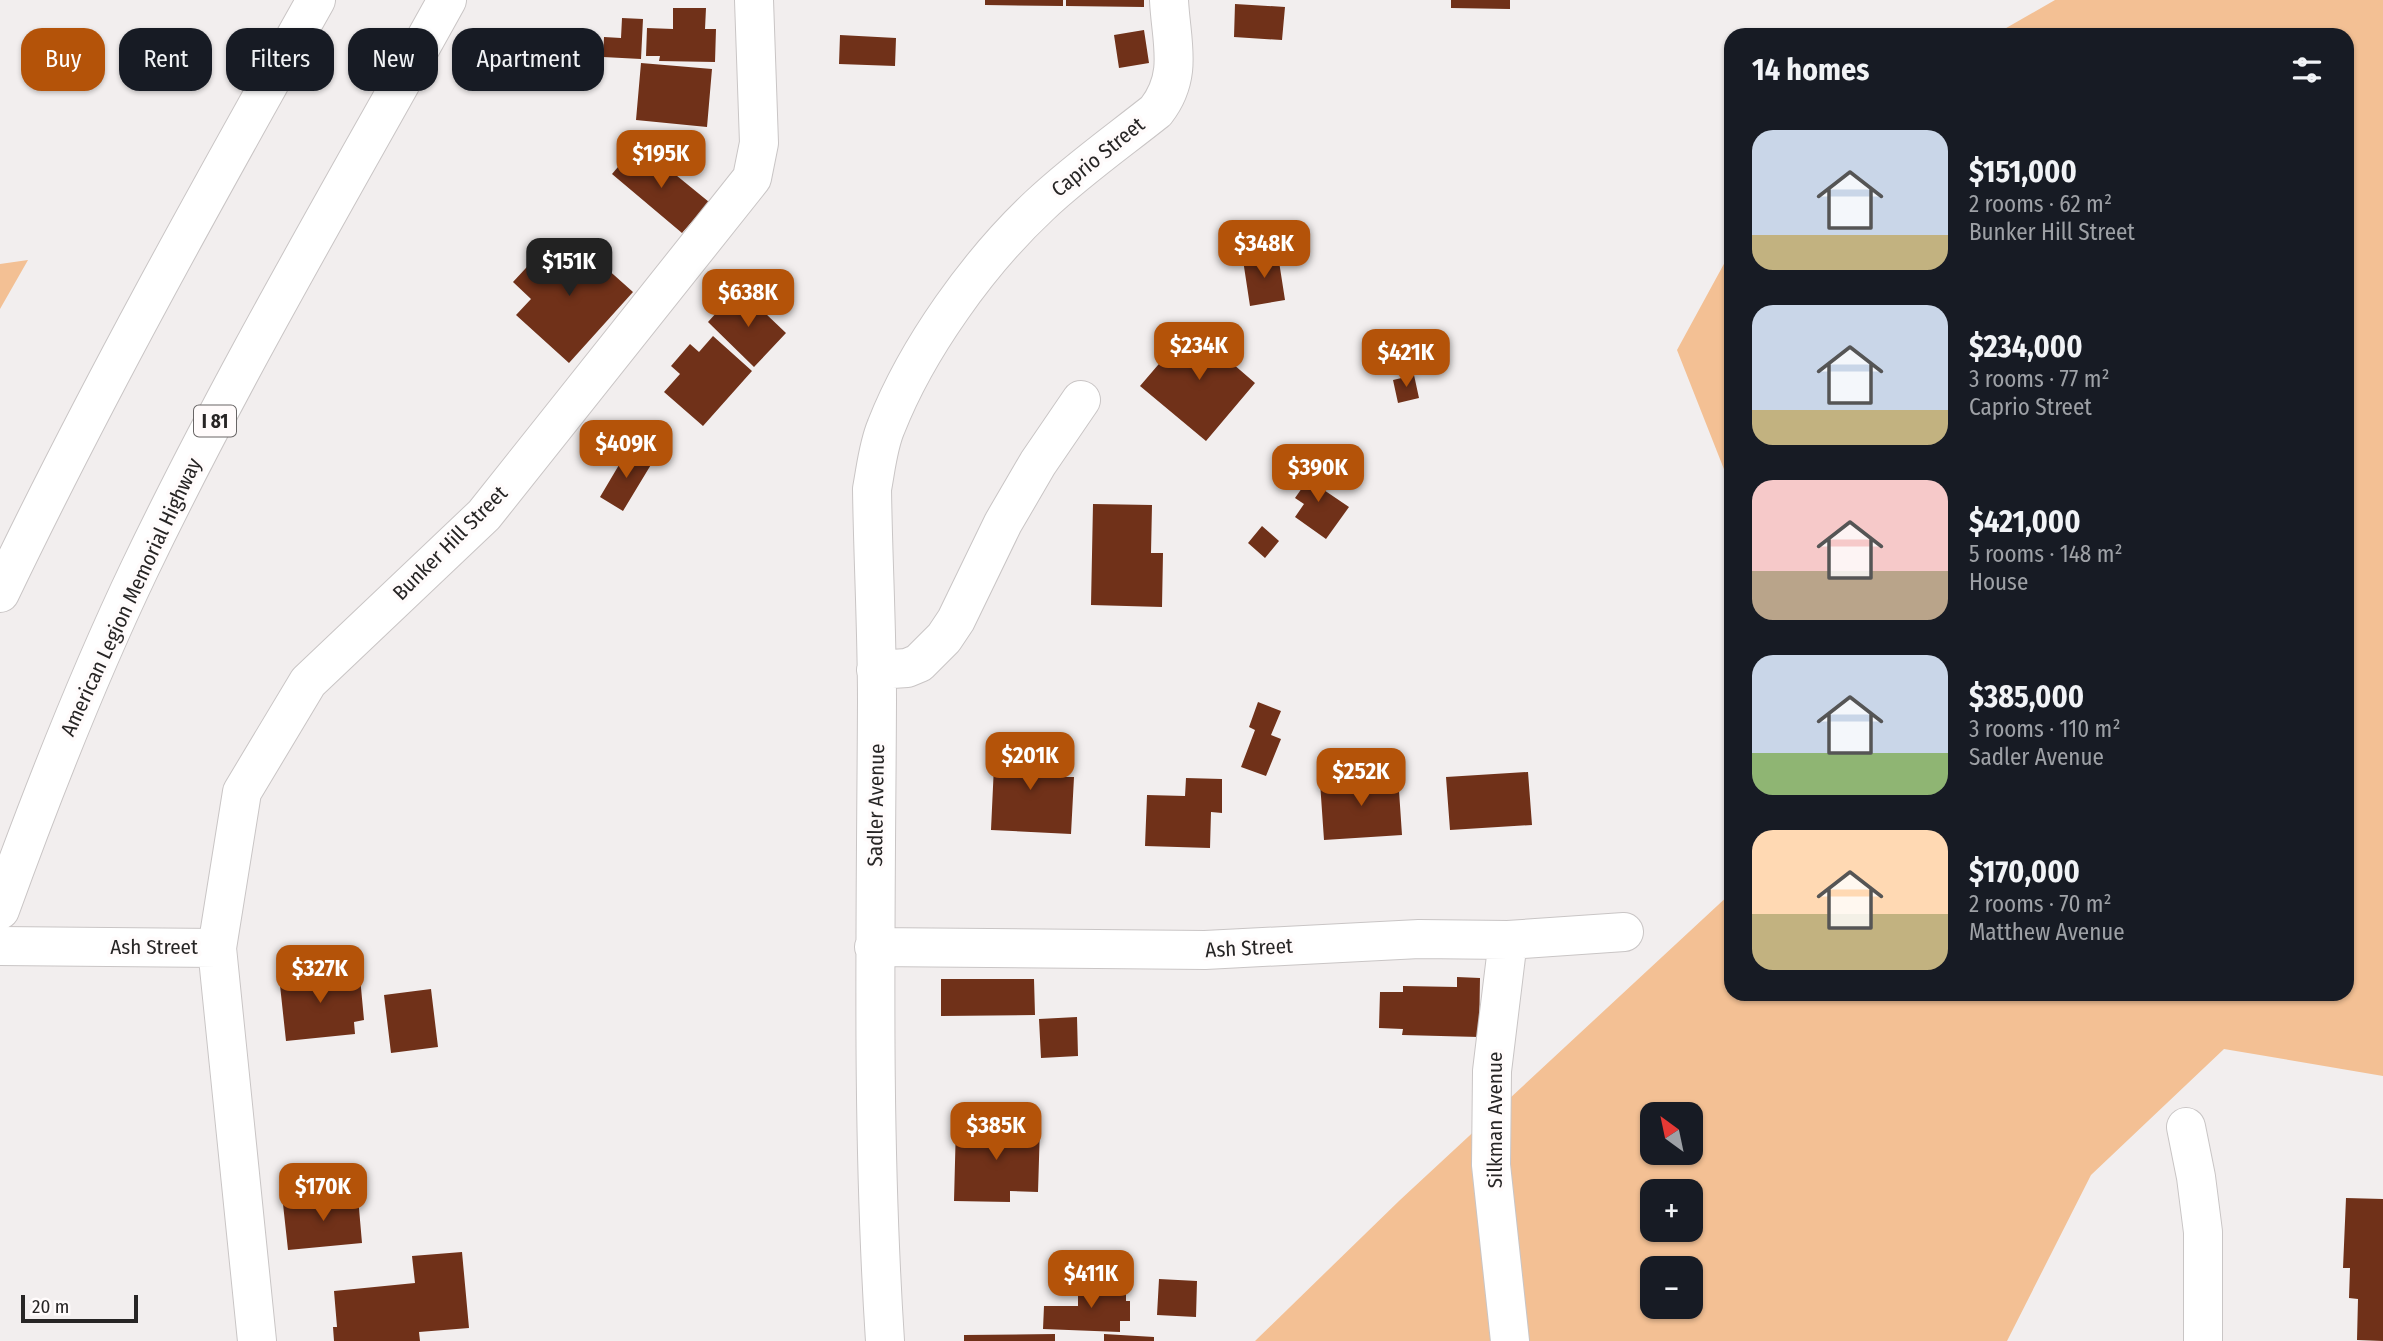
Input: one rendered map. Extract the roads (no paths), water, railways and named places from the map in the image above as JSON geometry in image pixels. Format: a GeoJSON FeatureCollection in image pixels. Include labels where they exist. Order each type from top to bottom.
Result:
{"type":"FeatureCollection","features":[{"type":"Feature","properties":{"kind":"main road"},"geometry":{"type":"LineString","coordinates":[[0,593],[118,359],[316,0]]}},
{"type":"Feature","properties":{"kind":"main road","name":"American Legion Memorial Highway"},"geometry":{"type":"LineString","coordinates":[[0,910],[81,698],[169,509],[268,323],[447,0]]}},
{"type":"Feature","properties":{"kind":"main road","name":"Bunker Hill Street"},"geometry":{"type":"LineString","coordinates":[[217,948],[242,792],[308,682],[484,516],[752,178],[760,143],[754,0]]}},
{"type":"Feature","properties":{"kind":"main road","name":"Caprio Street"},"geometry":{"type":"LineString","coordinates":[[964,291],[998,247],[1041,203],[1156,111],[1167,96],[1174,77],[1175,61],[1169,0]]}},
{"type":"Feature","properties":{"kind":"main road","name":"Sadler Avenue"},"geometry":{"type":"LineString","coordinates":[[885,1341],[876,1162],[876,670],[872,489],[885,429],[906,382],[964,291]]}},
{"type":"Feature","properties":{"kind":"main road"},"geometry":{"type":"LineString","coordinates":[[876,670],[907,668],[919,663],[944,638],[956,620],[1010,511],[1081,400]]}},
{"type":"Feature","properties":{"kind":"main road","name":"Ash Street"},"geometry":{"type":"LineString","coordinates":[[874,947],[1205,950],[1419,939],[1508,940],[1624,933]]}},
{"type":"Feature","properties":{"kind":"main road","name":"Silkman Avenue"},"geometry":{"type":"LineString","coordinates":[[1508,940],[1492,1071],[1491,1165],[1510,1341]]}},
{"type":"Feature","properties":{"kind":"main road","name":"Ash Street"},"geometry":{"type":"LineString","coordinates":[[0,946],[217,948],[257,1341]]}},
{"type":"Feature","properties":{"kind":"main road"},"geometry":{"type":"LineString","coordinates":[[2186,1127],[2203,1232],[2203,1341]]}}]}
